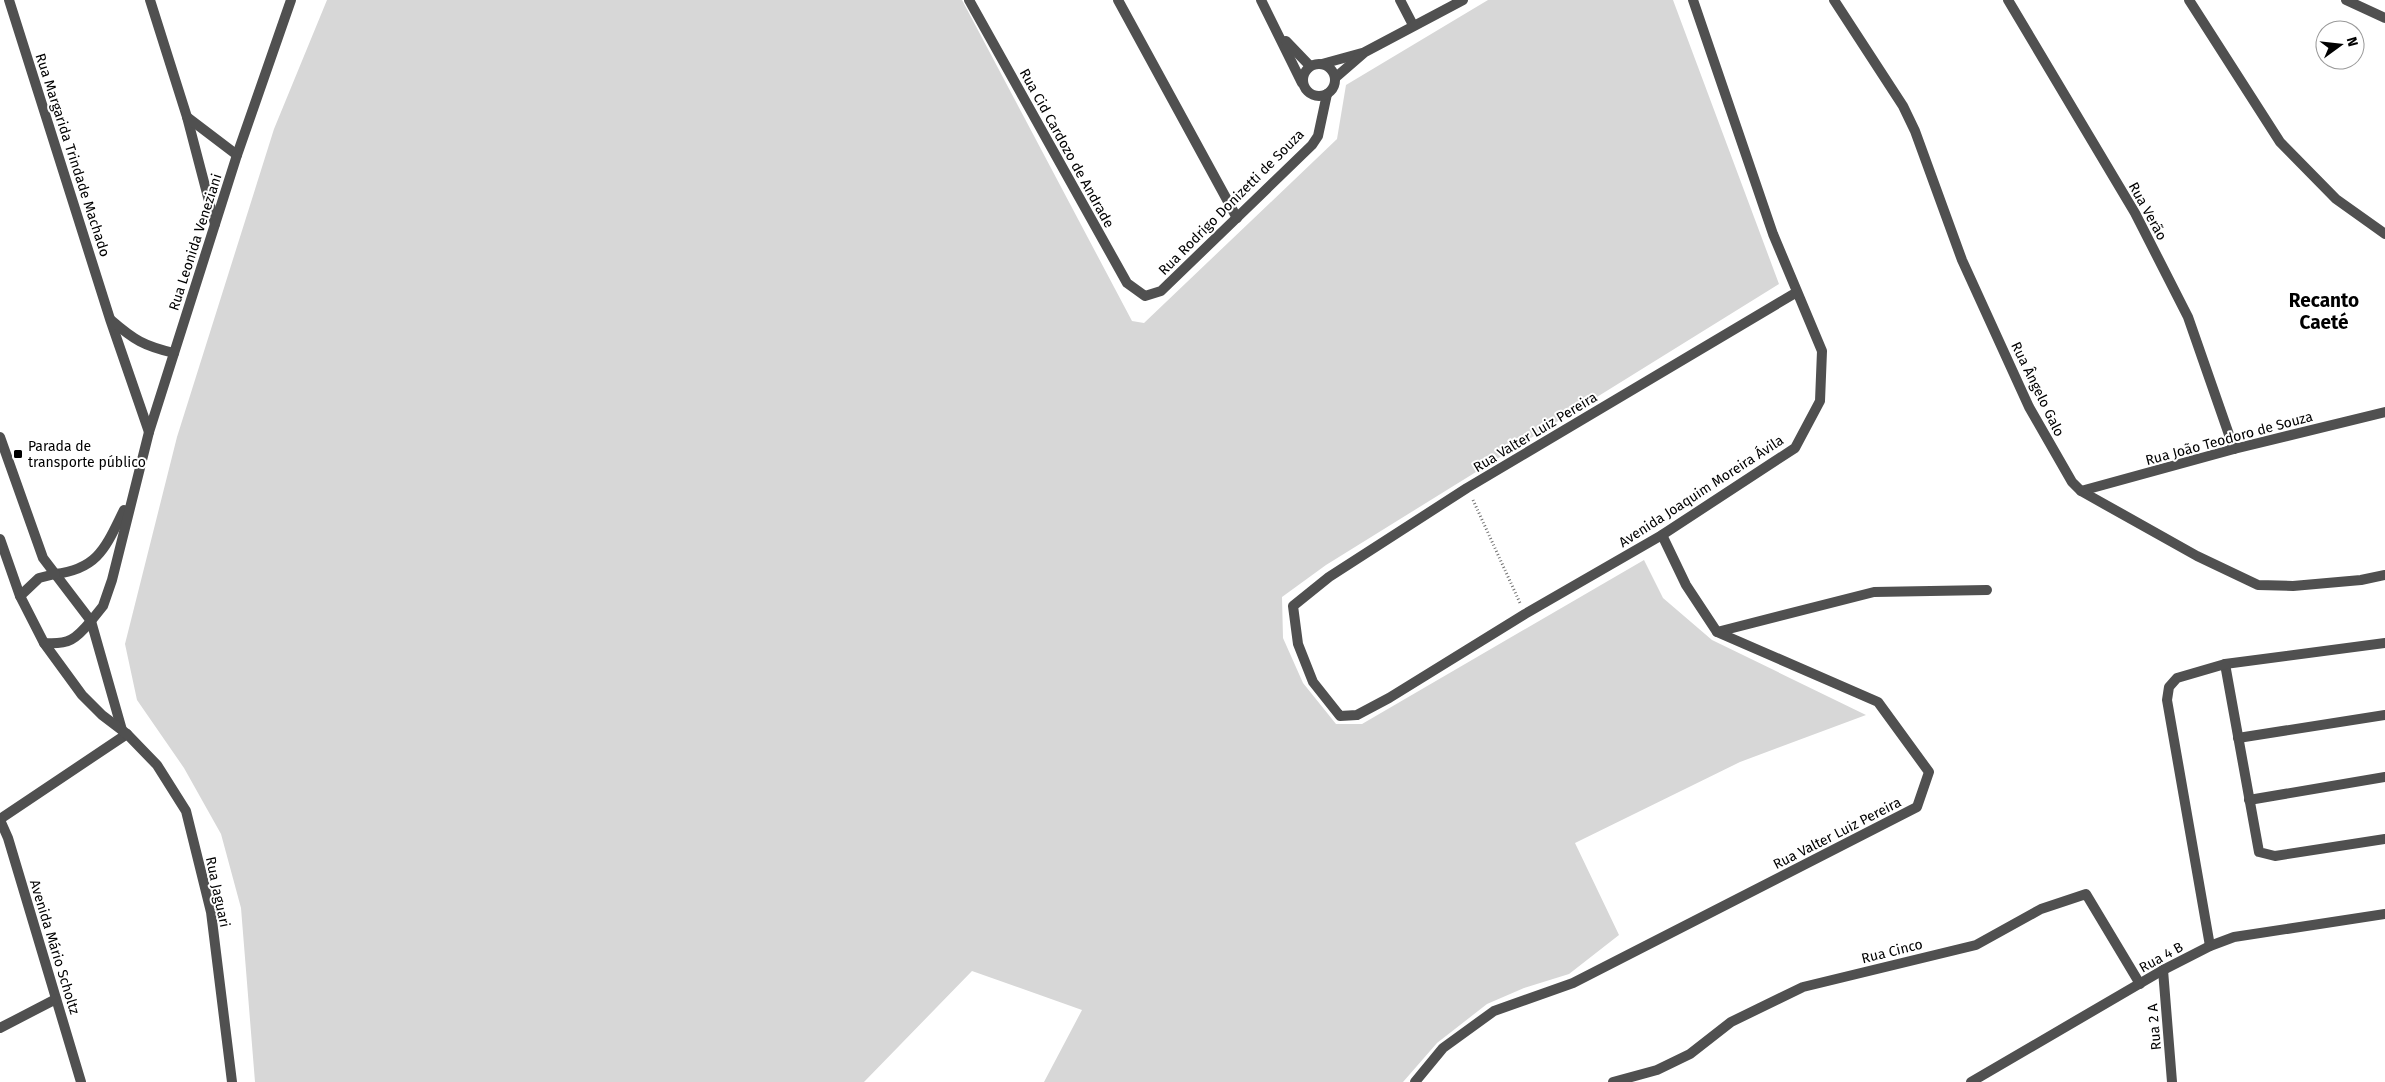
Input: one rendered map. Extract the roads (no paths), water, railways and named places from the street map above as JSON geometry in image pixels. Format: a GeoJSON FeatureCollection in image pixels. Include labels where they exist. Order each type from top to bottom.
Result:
{"type":"FeatureCollection","features":[{"type":"Feature","properties":{"kind":"street","name":"Rua Margarida Trindade Machado"},"geometry":{"type":"LineString","coordinates":[[10,0],[110,319],[149,432]]}},
{"type":"Feature","properties":{"kind":"street"},"geometry":{"type":"LineString","coordinates":[[150,0],[187,117],[215,224]]}},
{"type":"Feature","properties":{"kind":"street","name":"Rua Cid Cardozo de Andrade"},"geometry":{"type":"LineString","coordinates":[[969,0],[1127,283],[1138,293],[1145,296],[1152,295]]}},
{"type":"Feature","properties":{"kind":"street"},"geometry":{"type":"LineString","coordinates":[[1118,0],[1236,218]]}},
{"type":"Feature","properties":{"kind":"street"},"geometry":{"type":"LineString","coordinates":[[1261,0],[1279,33],[1302,83],[1309,94],[1315,96],[1327,94],[1332,90],[1335,78],[1366,52],[1413,25],[1463,0]]}},
{"type":"Feature","properties":{"kind":"street"},"geometry":{"type":"LineString","coordinates":[[1400,0],[1413,25]]}},
{"type":"Feature","properties":{"kind":"street","name":"Avenida Joaquim Moreira Ávila"},"geometry":{"type":"LineString","coordinates":[[1293,606],[1298,644],[1313,682],[1340,716],[1357,715],[1525,614],[1662,535],[1794,448],[1820,401],[1822,351],[1773,234],[1693,0]]}},
{"type":"Feature","properties":{"kind":"street","name":"Rua Ângelo Galo"},"geometry":{"type":"LineString","coordinates":[[1834,0],[1903,106],[1915,131],[1962,260],[2029,407],[2062,468],[2081,491],[2197,556],[2258,585],[2293,586],[2382,578]]}},
{"type":"Feature","properties":{"kind":"street","name":"Rua Verão"},"geometry":{"type":"LineString","coordinates":[[2008,0],[2135,213],[2184,309],[2234,449]]}},
{"type":"Feature","properties":{"kind":"street"},"geometry":{"type":"LineString","coordinates":[[2189,0],[2280,142],[2336,200],[2385,234]]}},
{"type":"Feature","properties":{"kind":"street"},"geometry":{"type":"LineString","coordinates":[[2346,0],[2385,18]]}},
{"type":"Feature","properties":{"kind":"street","name":"Rua Leonida Veneziani"},"geometry":{"type":"LineString","coordinates":[[132,494],[174,353],[288,3]]}},
{"type":"Feature","properties":{"kind":"street"},"geometry":{"type":"LineString","coordinates":[[1279,33],[1310,66]]}},
{"type":"Feature","properties":{"kind":"street"},"geometry":{"type":"LineString","coordinates":[[1302,83],[1305,70],[1310,66],[1366,52]]}},
{"type":"Feature","properties":{"kind":"street"},"geometry":{"type":"LineString","coordinates":[[1322,64],[1328,67],[1335,78]]}},
{"type":"Feature","properties":{"kind":"street","name":"Rua Rodrigo Donizetti de Souza"},"geometry":{"type":"LineString","coordinates":[[1152,295],[1161,291],[1312,145],[1318,136],[1327,94]]}},
{"type":"Feature","properties":{"kind":"street","name":"Rua Rodrigo Donizetti de Souza"},"geometry":{"type":"LineString","coordinates":[[1315,96],[1320,122]]}},
{"type":"Feature","properties":{"kind":"street"},"geometry":{"type":"LineString","coordinates":[[187,117],[237,155]]}},
{"type":"Feature","properties":{"kind":"street","name":"Rua Valter Luiz Pereira"},"geometry":{"type":"LineString","coordinates":[[1293,606],[1329,577],[1467,488],[1797,292]]}},
{"type":"Feature","properties":{"kind":"street"},"geometry":{"type":"LineString","coordinates":[[110,319],[130,336],[149,348],[174,353]]}},
{"type":"Feature","properties":{"kind":"street","name":"Rua João Teodoro de Souza"},"geometry":{"type":"LineString","coordinates":[[2081,491],[2234,449],[2385,412]]}},
{"type":"Feature","properties":{"kind":"street","name":"Rua Jaguari"},"geometry":{"type":"LineString","coordinates":[[0,437],[43,558],[91,621],[125,732]]}},
{"type":"Feature","properties":{"kind":"street"},"geometry":{"type":"LineString","coordinates":[[20,596],[39,578],[73,572],[92,562],[105,548],[132,494]]}},
{"type":"Feature","properties":{"kind":"street"},"geometry":{"type":"LineString","coordinates":[[44,642],[60,644],[77,637],[103,606],[112,580],[132,494]]}},
{"type":"Feature","properties":{"kind":"street"},"geometry":{"type":"LineString","coordinates":[[1662,535],[1686,585],[1717,632],[1874,592],[1987,590]]}},
{"type":"Feature","properties":{"kind":"street","name":"Rua Jaguari"},"geometry":{"type":"LineString","coordinates":[[0,539],[20,596],[44,642],[82,695],[102,715],[125,732],[156,764],[186,811],[210,912],[232,1082]]}},
{"type":"Feature","properties":{"kind":"street","name":"Rua Valter Luiz Pereira"},"geometry":{"type":"LineString","coordinates":[[1415,1082],[1443,1048],[1494,1011],[1573,982],[1917,807],[1929,772],[1878,702],[1717,632]]}},
{"type":"Feature","properties":{"kind":"street"},"geometry":{"type":"LineString","coordinates":[[2210,946],[2167,700],[2169,687],[2177,678],[2226,664],[2385,643]]}},
{"type":"Feature","properties":{"kind":"street"},"geometry":{"type":"LineString","coordinates":[[2226,664],[2256,844],[2259,852],[2266,856],[2275,856],[2385,839]]}},
{"type":"Feature","properties":{"kind":"street"},"geometry":{"type":"LineString","coordinates":[[2238,738],[2385,715]]}},
{"type":"Feature","properties":{"kind":"street"},"geometry":{"type":"LineString","coordinates":[[0,819],[125,732]]}},
{"type":"Feature","properties":{"kind":"street"},"geometry":{"type":"LineString","coordinates":[[2249,800],[2385,777]]}},
{"type":"Feature","properties":{"kind":"street","name":"Avenida Mário Scholtz"},"geometry":{"type":"LineString","coordinates":[[0,819],[8,838],[81,1082]]}},
{"type":"Feature","properties":{"kind":"street","name":"Rua Cinco"},"geometry":{"type":"LineString","coordinates":[[1613,1082],[1657,1070],[1690,1054],[1731,1022],[1803,987],[1976,945],[2041,909],[2086,894],[2140,984]]}},
{"type":"Feature","properties":{"kind":"street","name":"Rua 4 B"},"geometry":{"type":"LineString","coordinates":[[1971,1082],[2163,970],[2210,946],[2234,937],[2385,914]]}},
{"type":"Feature","properties":{"kind":"street","name":"Rua 2 A"},"geometry":{"type":"LineString","coordinates":[[2163,970],[2172,1082]]}},
{"type":"Feature","properties":{"kind":"street"},"geometry":{"type":"LineString","coordinates":[[0,1028],[56,999]]}},
{"type":"Feature","properties":{"kind":"place","name":"Parada de transporte público"},"geometry":{"type":"Point","coordinates":[18,454]}},
{"type":"Feature","properties":{"kind":"district","name":"Recanto Caeté"},"geometry":{"type":"Point","coordinates":[2324,311]}}]}
